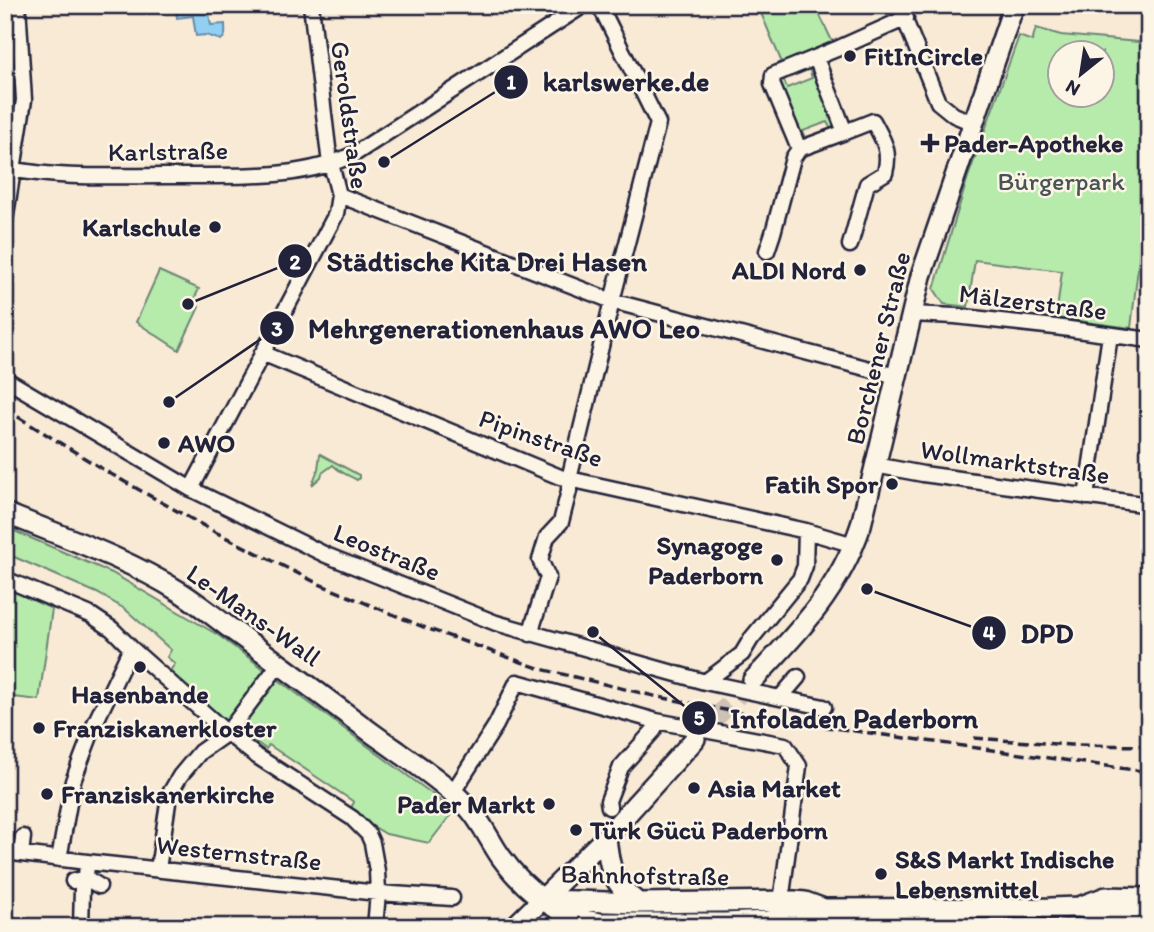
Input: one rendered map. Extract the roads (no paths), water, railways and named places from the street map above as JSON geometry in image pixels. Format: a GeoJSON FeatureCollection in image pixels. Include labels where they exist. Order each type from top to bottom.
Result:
{"type":"FeatureCollection","features":[{"type":"Feature","properties":{"kind":"main road","name":"Borchener Straße"},"geometry":{"type":"LineString","coordinates":[[753,680],[794,637],[823,601],[854,545],[921,276],[1014,5]]}},
{"type":"Feature","properties":{"kind":"main road","name":"Le-Mans-Wall"},"geometry":{"type":"LineString","coordinates":[[5,513],[86,546],[177,590],[280,663],[453,792],[480,822],[503,859],[542,900]]}},
{"type":"Feature","properties":{"kind":"main road"},"geometry":{"type":"LineString","coordinates":[[514,927],[606,837],[695,739]]}},
{"type":"Feature","properties":{"kind":"main road"},"geometry":{"type":"LineString","coordinates":[[606,837],[612,874],[623,890],[638,903]]}},
{"type":"Feature","properties":{"kind":"main road","name":"Bahnhofstraße"},"geometry":{"type":"LineString","coordinates":[[1079,907],[1100,898],[1149,898]]}},
{"type":"Feature","properties":{"kind":"main road","name":"Bahnhofstraße"},"geometry":{"type":"LineString","coordinates":[[542,900],[638,903],[805,902],[816,905],[829,915]]}},
{"type":"Feature","properties":{"kind":"main road","name":"Bahnhofstraße"},"geometry":{"type":"LineString","coordinates":[[542,900],[582,921],[600,923],[725,923],[829,915],[1079,907],[1106,914],[1149,914]]}},
{"type":"Feature","properties":{"kind":"street"},"geometry":{"type":"LineString","coordinates":[[5,221],[10,169],[24,100],[18,5]]}},
{"type":"Feature","properties":{"kind":"street","name":"Geroldstraße"},"geometry":{"type":"LineString","coordinates":[[191,489],[336,214],[339,195],[331,164],[311,5]]}},
{"type":"Feature","properties":{"kind":"street","name":"Karlstraße"},"geometry":{"type":"LineString","coordinates":[[10,169],[79,177],[244,175],[309,170],[331,164],[356,153],[584,5]]}},
{"type":"Feature","properties":{"kind":"street"},"geometry":{"type":"LineString","coordinates":[[530,634],[548,577],[540,560],[547,537],[561,522],[612,300],[659,123],[598,5]]}},
{"type":"Feature","properties":{"kind":"street"},"geometry":{"type":"LineString","coordinates":[[799,149],[772,84],[773,75],[816,58],[902,12],[935,97],[954,115],[972,123]]}},
{"type":"Feature","properties":{"kind":"street"},"geometry":{"type":"LineString","coordinates":[[816,58],[845,132]]}},
{"type":"Feature","properties":{"kind":"street"},"geometry":{"type":"LineString","coordinates":[[767,251],[793,158],[799,149],[873,121],[884,143],[888,160],[885,173],[867,184],[850,245]]}},
{"type":"Feature","properties":{"kind":"street"},"geometry":{"type":"LineString","coordinates":[[339,195],[612,300],[896,376]]}},
{"type":"Feature","properties":{"kind":"street","name":"Mälzerstraße"},"geometry":{"type":"LineString","coordinates":[[911,314],[955,316],[1149,340]]}},
{"type":"Feature","properties":{"kind":"street"},"geometry":{"type":"LineString","coordinates":[[1086,496],[1110,335]]}},
{"type":"Feature","properties":{"kind":"street","name":"Pipinstraße"},"geometry":{"type":"LineString","coordinates":[[262,353],[569,479],[806,531],[854,545]]}},
{"type":"Feature","properties":{"kind":"street","name":"Leostraße"},"geometry":{"type":"LineString","coordinates":[[5,379],[191,489],[326,555],[530,634],[705,682],[824,707]]}},
{"type":"Feature","properties":{"kind":"street","name":"Wollmarktstraße"},"geometry":{"type":"LineString","coordinates":[[875,466],[1149,505]]}},
{"type":"Feature","properties":{"kind":"street"},"geometry":{"type":"LineString","coordinates":[[705,682],[742,654],[800,579],[805,566],[806,531]]}},
{"type":"Feature","properties":{"kind":"street"},"geometry":{"type":"LineString","coordinates":[[5,579],[91,615],[112,629],[227,733],[255,755],[352,818],[368,834],[372,843],[378,893],[375,927]]}},
{"type":"Feature","properties":{"kind":"street"},"geometry":{"type":"LineString","coordinates":[[59,859],[73,781],[95,723],[131,648]]}},
{"type":"Feature","properties":{"kind":"street"},"geometry":{"type":"LineString","coordinates":[[158,869],[170,793],[180,776],[200,752],[227,733],[280,663]]}},
{"type":"Feature","properties":{"kind":"street"},"geometry":{"type":"LineString","coordinates":[[780,698],[798,677]]}},
{"type":"Feature","properties":{"kind":"street"},"geometry":{"type":"LineString","coordinates":[[453,792],[496,725],[517,682],[656,721],[785,745],[799,766],[781,902]]}},
{"type":"Feature","properties":{"kind":"street"},"geometry":{"type":"LineString","coordinates":[[609,807],[608,801],[621,767],[654,730],[656,721]]}},
{"type":"Feature","properties":{"kind":"street"},"geometry":{"type":"LineString","coordinates":[[5,841],[6,836]]}},
{"type":"Feature","properties":{"kind":"street"},"geometry":{"type":"LineString","coordinates":[[21,854],[23,837]]}},
{"type":"Feature","properties":{"kind":"street","name":"Westernstraße"},"geometry":{"type":"LineString","coordinates":[[5,852],[378,893],[452,898]]}},
{"type":"Feature","properties":{"kind":"street"},"geometry":{"type":"LineString","coordinates":[[81,927],[82,888],[86,882],[87,862]]}},
{"type":"Feature","properties":{"kind":"water"},"geometry":{"type":"Polygon","coordinates":[[[179,5],[205,5],[211,25],[225,24],[224,37],[221,40],[206,35],[196,36],[193,16],[177,18],[176,10],[179,5]]]}},
{"type":"Feature","properties":{"kind":"tunnel"},"geometry":{"type":"LineString","coordinates":[[695,739],[753,680]]}},
{"type":"Feature","properties":{"kind":"railway"},"geometry":{"type":"LineString","coordinates":[[5,409],[109,473],[213,531],[319,584],[426,628],[541,669],[654,696],[755,716],[1149,772]]}},
{"type":"Feature","properties":{"kind":"railway"},"geometry":{"type":"LineString","coordinates":[[974,738],[1070,745],[1149,746]]}},
{"type":"Feature","properties":{"kind":"place","name":"FitInCircle"},"geometry":{"type":"Point","coordinates":[850,56]}},
{"type":"Feature","properties":{"kind":"place","name":"Pader-Apotheke"},"geometry":{"type":"Point","coordinates":[930,143]}},
{"type":"Feature","properties":{"kind":"place","name":"karlswerke.de"},"geometry":{"type":"Point","coordinates":[384,162]}},
{"type":"Feature","properties":{"kind":"place","name":"Karlschule"},"geometry":{"type":"Point","coordinates":[215,227]}},
{"type":"Feature","properties":{"kind":"place","name":"ALDI Nord"},"geometry":{"type":"Point","coordinates":[860,270]}},
{"type":"Feature","properties":{"kind":"place","name":"Städtische Kita Drei Hasen"},"geometry":{"type":"Point","coordinates":[188,304]}},
{"type":"Feature","properties":{"kind":"place","name":"Mehrgenerationenhaus AWO Leo"},"geometry":{"type":"Point","coordinates":[169,402]}},
{"type":"Feature","properties":{"kind":"place","name":"AWO"},"geometry":{"type":"Point","coordinates":[164,443]}},
{"type":"Feature","properties":{"kind":"place","name":"Fatih Spor"},"geometry":{"type":"Point","coordinates":[892,484]}},
{"type":"Feature","properties":{"kind":"place","name":"Synagoge Paderborn"},"geometry":{"type":"Point","coordinates":[777,560]}},
{"type":"Feature","properties":{"kind":"place","name":"DPD"},"geometry":{"type":"Point","coordinates":[867,589]}},
{"type":"Feature","properties":{"kind":"place","name":"Infoladen Paderborn"},"geometry":{"type":"Point","coordinates":[593,632]}},
{"type":"Feature","properties":{"kind":"place","name":"Hasenbande"},"geometry":{"type":"Point","coordinates":[140,667]}},
{"type":"Feature","properties":{"kind":"place","name":"Franziskanerkloster"},"geometry":{"type":"Point","coordinates":[39,728]}},
{"type":"Feature","properties":{"kind":"place","name":"Asia Market"},"geometry":{"type":"Point","coordinates":[694,788]}},
{"type":"Feature","properties":{"kind":"place","name":"Franziskanerkirche"},"geometry":{"type":"Point","coordinates":[47,794]}},
{"type":"Feature","properties":{"kind":"place","name":"Pader Markt"},"geometry":{"type":"Point","coordinates":[549,804]}},
{"type":"Feature","properties":{"kind":"place","name":"Türk Gücü Paderborn"},"geometry":{"type":"Point","coordinates":[576,830]}},
{"type":"Feature","properties":{"kind":"place","name":"S&S Markt Indische Lebensmittel"},"geometry":{"type":"Point","coordinates":[881,874]}},
{"type":"Feature","properties":{"kind":"park label","name":"Bürgerpark"},"geometry":{"type":"Point","coordinates":[1061,181]}}]}
